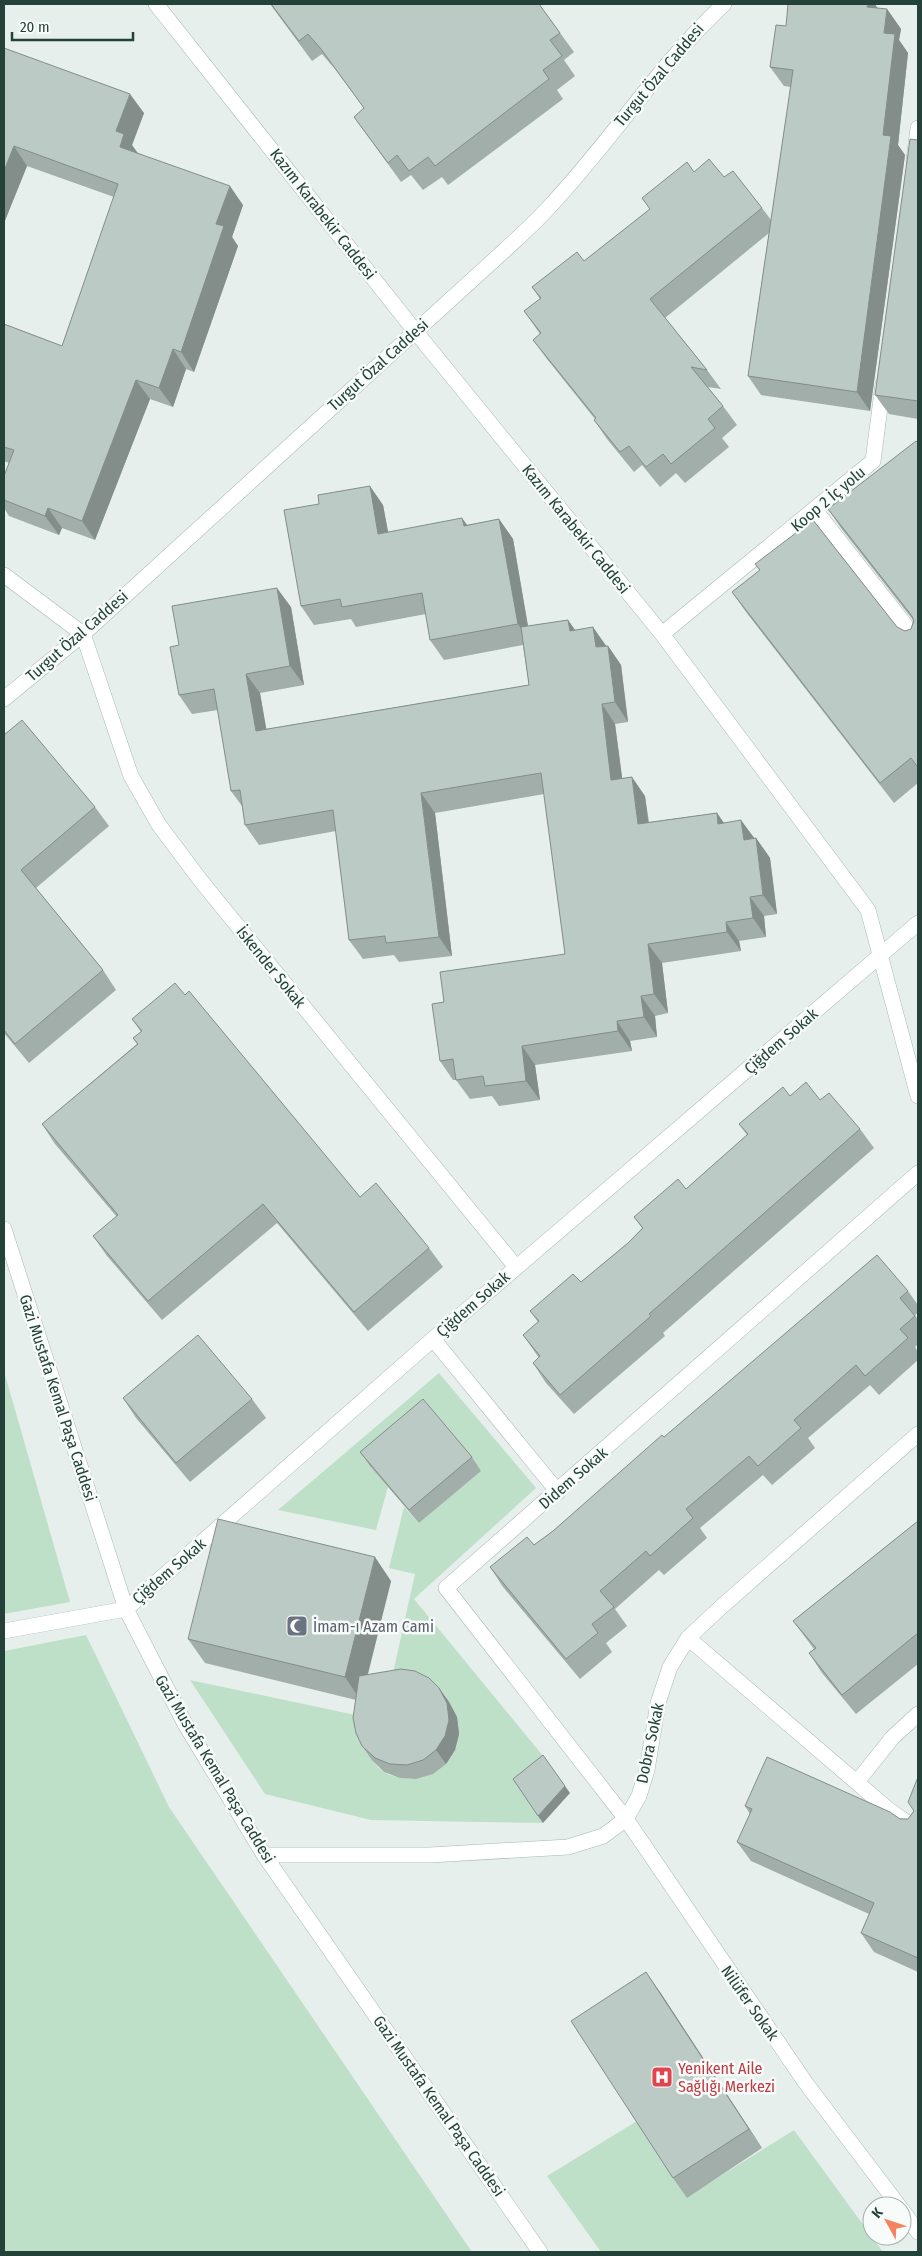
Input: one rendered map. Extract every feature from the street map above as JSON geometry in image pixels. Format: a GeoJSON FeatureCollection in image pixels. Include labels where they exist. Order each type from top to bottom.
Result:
{"type":"FeatureCollection","features":[{"type":"Feature","properties":{"kind":"street","name":"Kazım Karabekir Caddesi"},"geometry":{"type":"LineString","coordinates":[[156,4],[415,331],[662,634],[868,910],[918,1096]]}},
{"type":"Feature","properties":{"kind":"street","name":"Turgut Özal Caddesi"},"geometry":{"type":"LineString","coordinates":[[4,699],[83,634],[506,250],[552,204],[664,67],[699,27],[724,4]]}},
{"type":"Feature","properties":{"kind":"street"},"geometry":{"type":"LineString","coordinates":[[912,171],[918,128]]}},
{"type":"Feature","properties":{"kind":"street","name":"Koop 2 İç yolu"},"geometry":{"type":"LineString","coordinates":[[662,634],[873,461],[885,373]]}},
{"type":"Feature","properties":{"kind":"street"},"geometry":{"type":"LineString","coordinates":[[815,510],[918,641]]}},
{"type":"Feature","properties":{"kind":"street"},"geometry":{"type":"LineString","coordinates":[[4,575],[83,634]]}},
{"type":"Feature","properties":{"kind":"street","name":"İskender Sokak"},"geometry":{"type":"LineString","coordinates":[[83,634],[131,776],[158,825],[201,881],[516,1267]]}},
{"type":"Feature","properties":{"kind":"street","name":"Çiğdem Sokak"},"geometry":{"type":"LineString","coordinates":[[4,1631],[126,1609],[516,1267],[918,923]]}},
{"type":"Feature","properties":{"kind":"street","name":"Didem Sokak"},"geometry":{"type":"LineString","coordinates":[[626,1819],[446,1588],[558,1492],[918,1173]]}},
{"type":"Feature","properties":{"kind":"street","name":"Gazi Mustafa Kemal Paşa Caddesi"},"geometry":{"type":"LineString","coordinates":[[4,1229],[126,1609],[185,1724],[264,1855],[540,2252]]}},
{"type":"Feature","properties":{"kind":"street"},"geometry":{"type":"LineString","coordinates":[[433,1339],[558,1492]]}},
{"type":"Feature","properties":{"kind":"street","name":"Dobra Sokak"},"geometry":{"type":"LineString","coordinates":[[264,1855],[430,1855],[568,1847],[603,1836],[626,1819],[639,1796],[646,1770],[658,1702],[670,1667],[688,1638],[918,1434]]}},
{"type":"Feature","properties":{"kind":"street"},"geometry":{"type":"LineString","coordinates":[[688,1638],[889,1810],[918,1830]]}},
{"type":"Feature","properties":{"kind":"street"},"geometry":{"type":"LineString","coordinates":[[857,1782],[892,1738],[918,1714]]}},
{"type":"Feature","properties":{"kind":"street","name":"Nilüfer Sokak"},"geometry":{"type":"LineString","coordinates":[[626,1819],[805,2082],[891,2196]]}},
{"type":"Feature","properties":{"kind":"green space"},"geometry":{"type":"Polygon","coordinates":[[[4,1371],[70,1602],[4,1614],[4,1371]]]}},
{"type":"Feature","properties":{"kind":"green space"},"geometry":{"type":"Polygon","coordinates":[[[439,1373],[536,1488],[414,1599],[548,1762],[519,1786],[543,1823],[371,1820],[265,1794],[190,1680],[365,1717],[371,1753],[380,1769],[400,1778],[416,1779],[393,1673],[415,1574],[389,1568],[404,1507],[419,1523],[481,1470],[388,1487],[376,1530],[278,1510],[439,1373]]]}},
{"type":"Feature","properties":{"kind":"green space"},"geometry":{"type":"Polygon","coordinates":[[[86,1635],[169,1807],[472,2252],[4,2252],[4,1651],[86,1635]]]}},
{"type":"Feature","properties":{"kind":"green space"},"geometry":{"type":"Polygon","coordinates":[[[637,2121],[687,2197],[794,2130],[862,2223],[862,2246],[879,2246],[883,2252],[601,2252],[547,2176],[637,2121]]]}},
{"type":"Feature","properties":{"kind":"building"},"geometry":{"type":"Polygon","coordinates":[[[271,4],[539,4],[560,33],[550,40],[562,56],[543,70],[549,79],[435,166],[428,157],[409,171],[397,155],[388,163],[354,117],[364,108],[321,49],[308,34],[299,41],[271,4]]]}},
{"type":"Feature","properties":{"kind":"building"},"geometry":{"type":"Polygon","coordinates":[[[788,4],[868,4],[867,7],[887,9],[884,33],[895,34],[883,135],[891,136],[857,392],[748,376],[793,70],[770,67],[776,25],[786,26],[788,4]]]}},
{"type":"Feature","properties":{"kind":"building"},"geometry":{"type":"Polygon","coordinates":[[[4,48],[130,94],[116,131],[124,134],[120,147],[230,186],[216,224],[224,226],[181,352],[173,349],[159,388],[136,380],[82,521],[48,508],[45,516],[4,500],[4,476],[14,450],[4,447],[4,324],[62,346],[118,184],[14,146],[4,171],[4,48]]]}},
{"type":"Feature","properties":{"kind":"building"},"geometry":{"type":"Polygon","coordinates":[[[910,139],[918,140],[918,401],[875,395],[910,139]]]}},
{"type":"Feature","properties":{"kind":"building"},"geometry":{"type":"Polygon","coordinates":[[[709,159],[724,177],[733,171],[762,208],[650,299],[707,370],[691,367],[723,406],[708,419],[715,428],[671,464],[663,454],[646,467],[629,446],[620,452],[594,420],[596,418],[533,340],[541,333],[524,311],[541,298],[532,287],[577,252],[584,261],[650,209],[642,198],[687,162],[694,172],[709,159]]]}},
{"type":"Feature","properties":{"kind":"building"},"geometry":{"type":"Polygon","coordinates":[[[916,441],[918,443],[918,765],[911,758],[880,783],[732,592],[760,570],[755,564],[813,520],[897,627],[905,631],[911,629],[914,621],[912,616],[828,509],[916,441]]]}},
{"type":"Feature","properties":{"kind":"building"},"geometry":{"type":"Polygon","coordinates":[[[370,486],[378,534],[462,518],[464,526],[499,519],[518,624],[430,640],[422,593],[342,607],[340,599],[301,606],[284,510],[319,504],[318,495],[370,486]]]}},
{"type":"Feature","properties":{"kind":"building"},"geometry":{"type":"Polygon","coordinates":[[[277,588],[290,666],[246,674],[256,731],[529,685],[521,627],[568,620],[570,631],[593,627],[596,647],[608,646],[615,702],[602,704],[611,780],[632,777],[638,824],[717,813],[718,824],[741,820],[744,840],[756,838],[763,895],[750,897],[753,918],[726,922],[727,932],[648,944],[654,994],[641,996],[644,1017],[617,1021],[618,1031],[522,1046],[526,1081],[485,1086],[483,1076],[456,1080],[453,1059],[440,1061],[432,1004],[444,1002],[440,972],[565,954],[541,773],[421,793],[439,937],[386,943],[385,936],[349,940],[333,810],[245,825],[240,790],[231,791],[214,689],[179,695],[170,647],[179,645],[172,606],[277,588]]]}},
{"type":"Feature","properties":{"kind":"building"},"geometry":{"type":"Polygon","coordinates":[[[22,720],[95,807],[21,870],[103,970],[15,1044],[4,1030],[4,735],[22,720]]]}},
{"type":"Feature","properties":{"kind":"building"},"geometry":{"type":"Polygon","coordinates":[[[175,983],[185,995],[189,991],[360,1197],[376,1183],[429,1248],[354,1312],[263,1204],[148,1301],[93,1236],[118,1215],[42,1124],[138,1044],[133,1038],[142,1031],[132,1019],[175,983]]]}},
{"type":"Feature","properties":{"kind":"building"},"geometry":{"type":"Polygon","coordinates":[[[806,1082],[820,1100],[829,1093],[860,1129],[649,1314],[651,1316],[560,1395],[533,1363],[540,1356],[523,1335],[539,1321],[530,1311],[573,1274],[581,1282],[628,1243],[643,1228],[634,1217],[678,1179],[686,1189],[748,1134],[739,1124],[783,1087],[790,1096],[806,1082]]]}},
{"type":"Feature","properties":{"kind":"building"},"geometry":{"type":"Polygon","coordinates":[[[877,1255],[908,1291],[900,1298],[915,1316],[900,1329],[908,1338],[865,1376],[856,1365],[794,1420],[801,1428],[758,1466],[749,1456],[686,1509],[693,1518],[650,1556],[646,1551],[600,1591],[614,1607],[592,1624],[598,1633],[566,1659],[490,1567],[527,1537],[534,1545],[553,1531],[662,1435],[664,1437],[877,1255]]]}},
{"type":"Feature","properties":{"kind":"building"},"geometry":{"type":"Polygon","coordinates":[[[198,1335],[252,1399],[176,1463],[123,1398],[198,1335]]]}},
{"type":"Feature","properties":{"kind":"building"},"geometry":{"type":"Polygon","coordinates":[[[423,1399],[472,1457],[409,1510],[360,1452],[423,1399]]]}},
{"type":"Feature","properties":{"kind":"building","name":"İmam-ı Azam Cami"},"geometry":{"type":"Polygon","coordinates":[[[218,1519],[375,1557],[345,1677],[188,1639],[218,1519]]]}},
{"type":"Feature","properties":{"kind":"building"},"geometry":{"type":"Polygon","coordinates":[[[918,1521],[918,1633],[842,1695],[809,1653],[816,1648],[793,1621],[918,1521]]]}},
{"type":"Feature","properties":{"kind":"building"},"geometry":{"type":"Polygon","coordinates":[[[401,1669],[415,1671],[429,1678],[439,1688],[447,1703],[449,1720],[445,1736],[436,1750],[423,1760],[407,1765],[390,1764],[375,1758],[362,1746],[356,1733],[353,1718],[359,1676],[401,1669]]]}},
{"type":"Feature","properties":{"kind":"building"},"geometry":{"type":"Polygon","coordinates":[[[543,1755],[565,1786],[538,1816],[513,1779],[543,1755]]]}},
{"type":"Feature","properties":{"kind":"building"},"geometry":{"type":"Polygon","coordinates":[[[767,1757],[890,1812],[900,1819],[908,1819],[914,1811],[908,1802],[918,1777],[918,1958],[861,1933],[874,1903],[737,1842],[752,1809],[745,1806],[767,1757]]]}},
{"type":"Feature","properties":{"kind":"building","name":"Yenikent Aile Sağlığı Merkezi"},"geometry":{"type":"Polygon","coordinates":[[[646,1972],[749,2129],[673,2178],[571,2021],[646,1972]]]}},
{"type":"Feature","properties":{"kind":"place","name":"İmam-ı Azam Cami"},"geometry":{"type":"Point","coordinates":[297,1626]}},
{"type":"Feature","properties":{"kind":"place","name":"Yenikent Aile Sağlığı Merkezi"},"geometry":{"type":"Point","coordinates":[662,2077]}}]}
